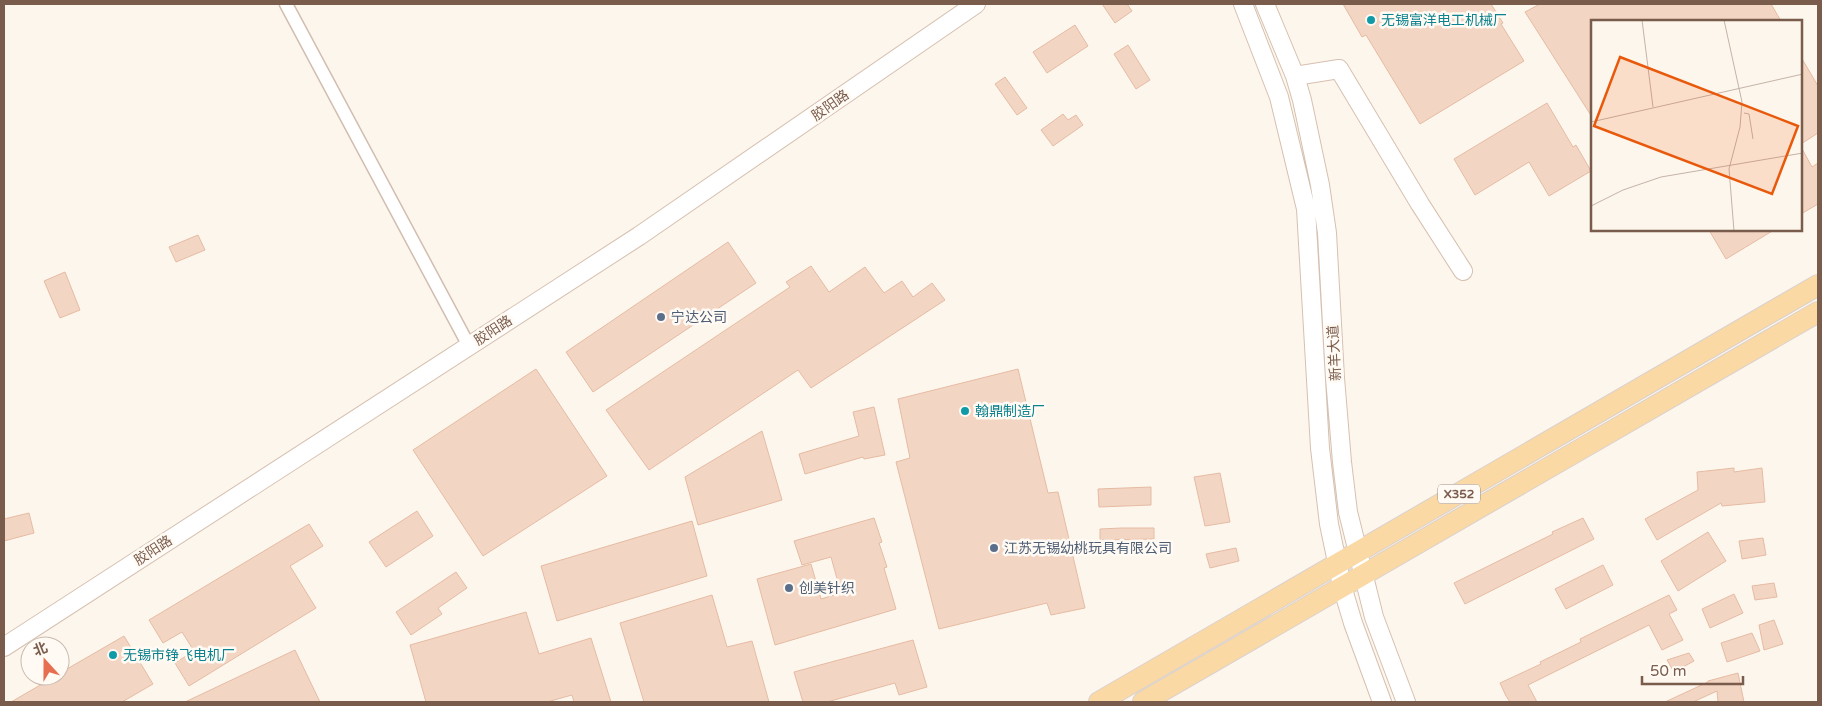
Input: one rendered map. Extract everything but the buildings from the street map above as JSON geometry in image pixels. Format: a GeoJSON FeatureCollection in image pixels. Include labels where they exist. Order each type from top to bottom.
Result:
{"type":"FeatureCollection","features":[{"type":"Feature","properties":{"kind":"main road","name":"胶阳路"},"geometry":{"type":"LineString","coordinates":[[4,647],[639,236],[976,4]]}},
{"type":"Feature","properties":{"kind":"main road","name":"新羊大道"},"geometry":{"type":"LineString","coordinates":[[1243,4],[1279,97],[1306,209],[1321,456],[1329,524],[1342,586],[1353,624],[1382,702]]}},
{"type":"Feature","properties":{"kind":"main road","name":"新羊大道"},"geometry":{"type":"LineString","coordinates":[[1265,4],[1295,76],[1320,185],[1327,233],[1342,462],[1348,512],[1374,617],[1406,702]]}},
{"type":"Feature","properties":{"kind":"main road"},"geometry":{"type":"LineString","coordinates":[[1295,76],[1339,69],[1420,204],[1463,271]]}},
{"type":"Feature","properties":{"kind":"main road","name":"X352"},"geometry":{"type":"LineString","coordinates":[[1099,702],[1818,285]]}},
{"type":"Feature","properties":{"kind":"main road","name":"X352"},"geometry":{"type":"LineString","coordinates":[[1143,702],[1818,312]]}},
{"type":"Feature","properties":{"kind":"street"},"geometry":{"type":"LineString","coordinates":[[286,4],[469,346]]}},
{"type":"Feature","properties":{"kind":"place","name":"无锡富洋电工机械厂"},"geometry":{"type":"Point","coordinates":[1371,20]}},
{"type":"Feature","properties":{"kind":"place","name":"宁达公司"},"geometry":{"type":"Point","coordinates":[661,317]}},
{"type":"Feature","properties":{"kind":"place","name":"翰鼎制造厂"},"geometry":{"type":"Point","coordinates":[965,411]}},
{"type":"Feature","properties":{"kind":"place","name":"江苏无锡幼桃玩具有限公司"},"geometry":{"type":"Point","coordinates":[994,548]}},
{"type":"Feature","properties":{"kind":"place","name":"创美针织"},"geometry":{"type":"Point","coordinates":[789,588]}},
{"type":"Feature","properties":{"kind":"place","name":"无锡市铮飞电机厂"},"geometry":{"type":"Point","coordinates":[113,655]}}]}
